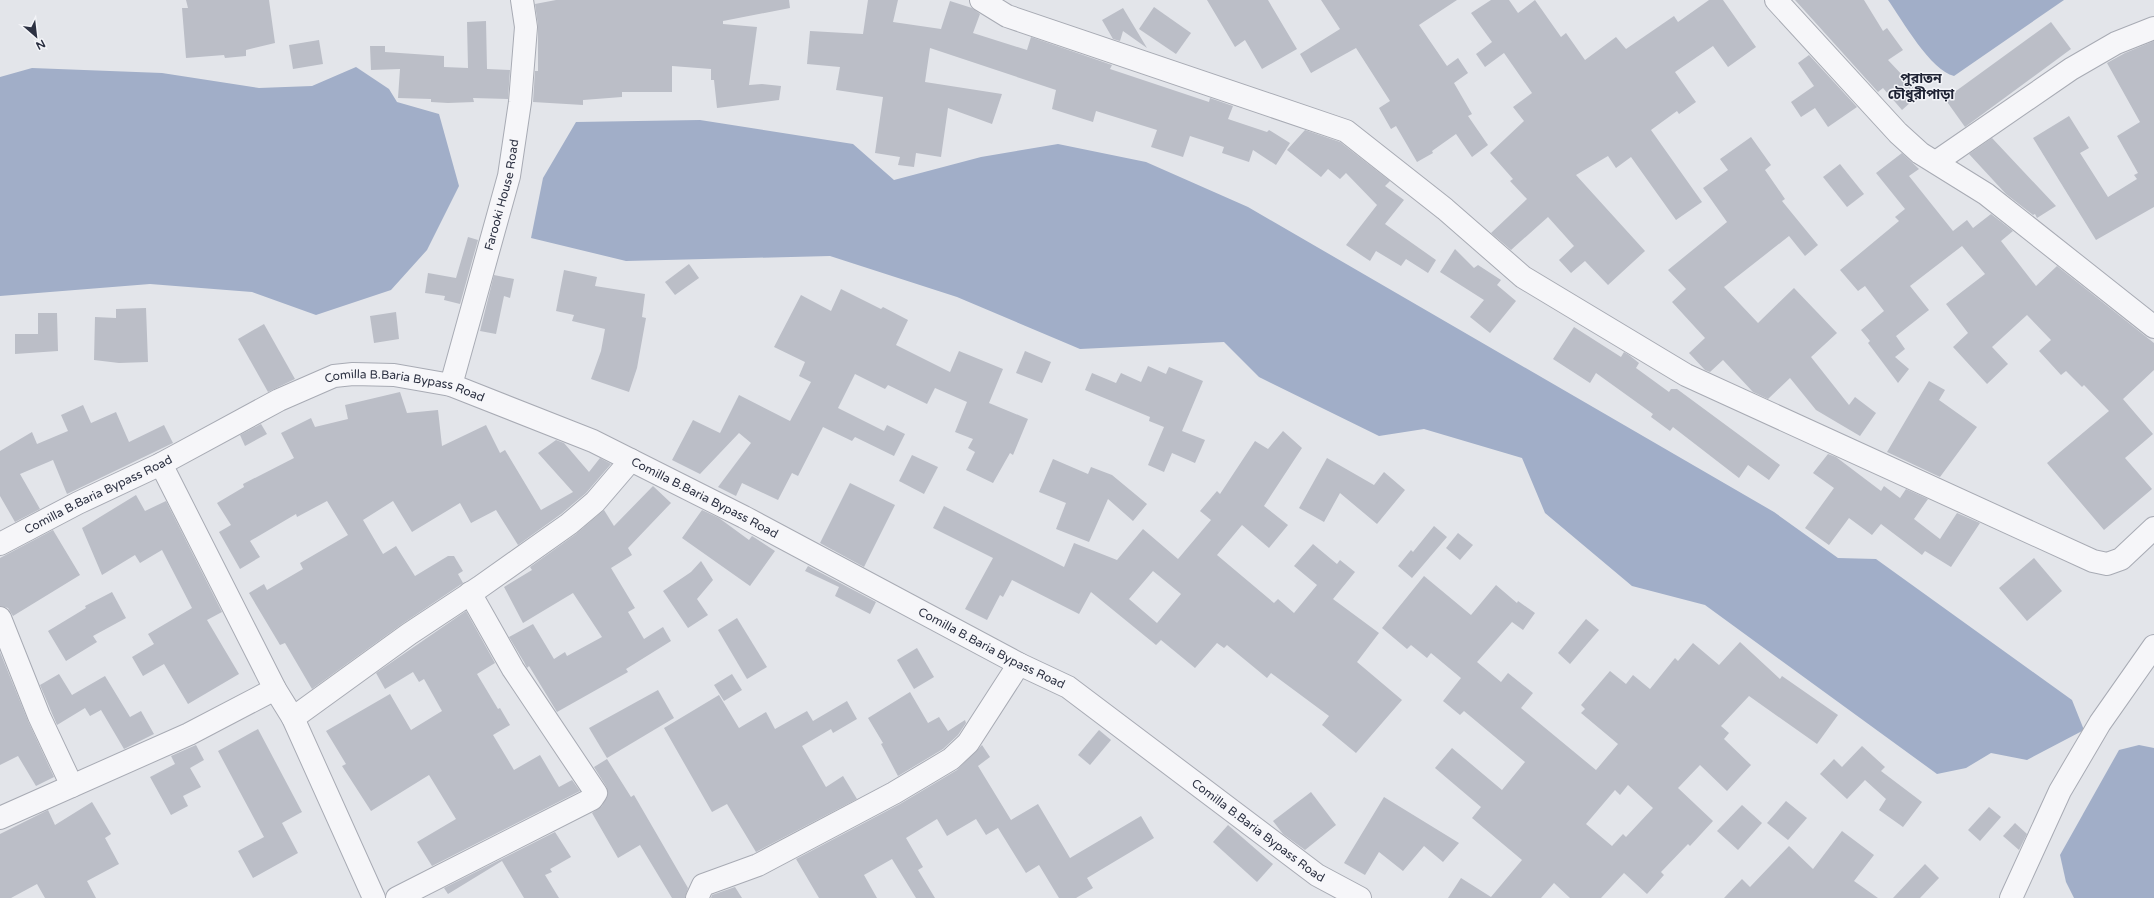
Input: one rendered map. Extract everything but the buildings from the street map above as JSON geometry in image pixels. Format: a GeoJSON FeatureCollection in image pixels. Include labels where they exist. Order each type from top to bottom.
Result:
{"type":"FeatureCollection","features":[{"type":"Feature","properties":{"kind":"street","name":"Farooki House Road"},"geometry":{"type":"LineString","coordinates":[[452,385],[509,176],[520,102],[526,27],[522,0]]}},
{"type":"Feature","properties":{"kind":"street"},"geometry":{"type":"LineString","coordinates":[[982,0],[1007,16],[1346,132],[1445,209],[1523,277],[1686,375],[2093,561],[2108,564],[2121,560],[2154,528]]}},
{"type":"Feature","properties":{"kind":"street"},"geometry":{"type":"LineString","coordinates":[[1776,0],[1898,133],[1920,153],[1986,194],[2154,327]]}},
{"type":"Feature","properties":{"kind":"street"},"geometry":{"type":"LineString","coordinates":[[1936,162],[2071,69],[2116,43],[2154,28]]}},
{"type":"Feature","properties":{"kind":"street","name":"Comilla B.Baria Bypass Road"},"geometry":{"type":"LineString","coordinates":[[0,544],[78,503],[161,464],[279,400],[334,376],[359,374],[394,375],[452,385],[593,441],[744,517],[1019,664],[1068,686],[1317,875],[1360,898]]}},
{"type":"Feature","properties":{"kind":"street"},"geometry":{"type":"LineString","coordinates":[[293,718],[409,634],[470,593],[574,519],[595,502],[631,460]]}},
{"type":"Feature","properties":{"kind":"street"},"geometry":{"type":"LineString","coordinates":[[161,464],[274,689],[293,718],[374,898]]}},
{"type":"Feature","properties":{"kind":"street"},"geometry":{"type":"LineString","coordinates":[[397,898],[592,799],[596,793],[513,669],[470,593]]}},
{"type":"Feature","properties":{"kind":"street"},"geometry":{"type":"LineString","coordinates":[[0,618],[39,716],[72,786]]}},
{"type":"Feature","properties":{"kind":"street"},"geometry":{"type":"LineString","coordinates":[[2011,898],[2060,791],[2100,723],[2154,646]]}},
{"type":"Feature","properties":{"kind":"street"},"geometry":{"type":"LineString","coordinates":[[697,898],[704,885],[758,865],[894,793],[951,759],[968,743],[1019,664]]}},
{"type":"Feature","properties":{"kind":"street"},"geometry":{"type":"LineString","coordinates":[[0,818],[189,734],[274,689]]}},
{"type":"Feature","properties":{"kind":"water"},"geometry":{"type":"Polygon","coordinates":[[[1888,0],[2064,0],[1954,76],[1945,72],[1936,65],[1927,55],[1909,32],[1888,0]]]}},
{"type":"Feature","properties":{"kind":"water"},"geometry":{"type":"Polygon","coordinates":[[[356,67],[389,89],[397,102],[439,114],[459,186],[427,250],[391,290],[316,315],[252,292],[150,284],[0,296],[0,77],[32,68],[162,73],[259,88],[312,86],[356,67]]]}},
{"type":"Feature","properties":{"kind":"water"},"geometry":{"type":"Polygon","coordinates":[[[700,120],[853,144],[894,180],[981,157],[1058,144],[1146,162],[1248,207],[1774,512],[1838,558],[1876,559],[2072,700],[2084,730],[2027,760],[1991,753],[1966,768],[1937,774],[1705,605],[1632,586],[1545,513],[1522,458],[1424,429],[1379,436],[1259,377],[1224,342],[1080,349],[957,297],[830,256],[626,261],[531,238],[543,178],[576,122],[700,120]]]}},
{"type":"Feature","properties":{"kind":"water"},"geometry":{"type":"Polygon","coordinates":[[[2139,745],[2154,748],[2154,898],[2074,898],[2066,882],[2060,855],[2119,750],[2139,745]]]}},
{"type":"Feature","properties":{"kind":"district","name":"পুরাতন চৌধুরীপাড়া"},"geometry":{"type":"Point","coordinates":[1921,86]}}]}
